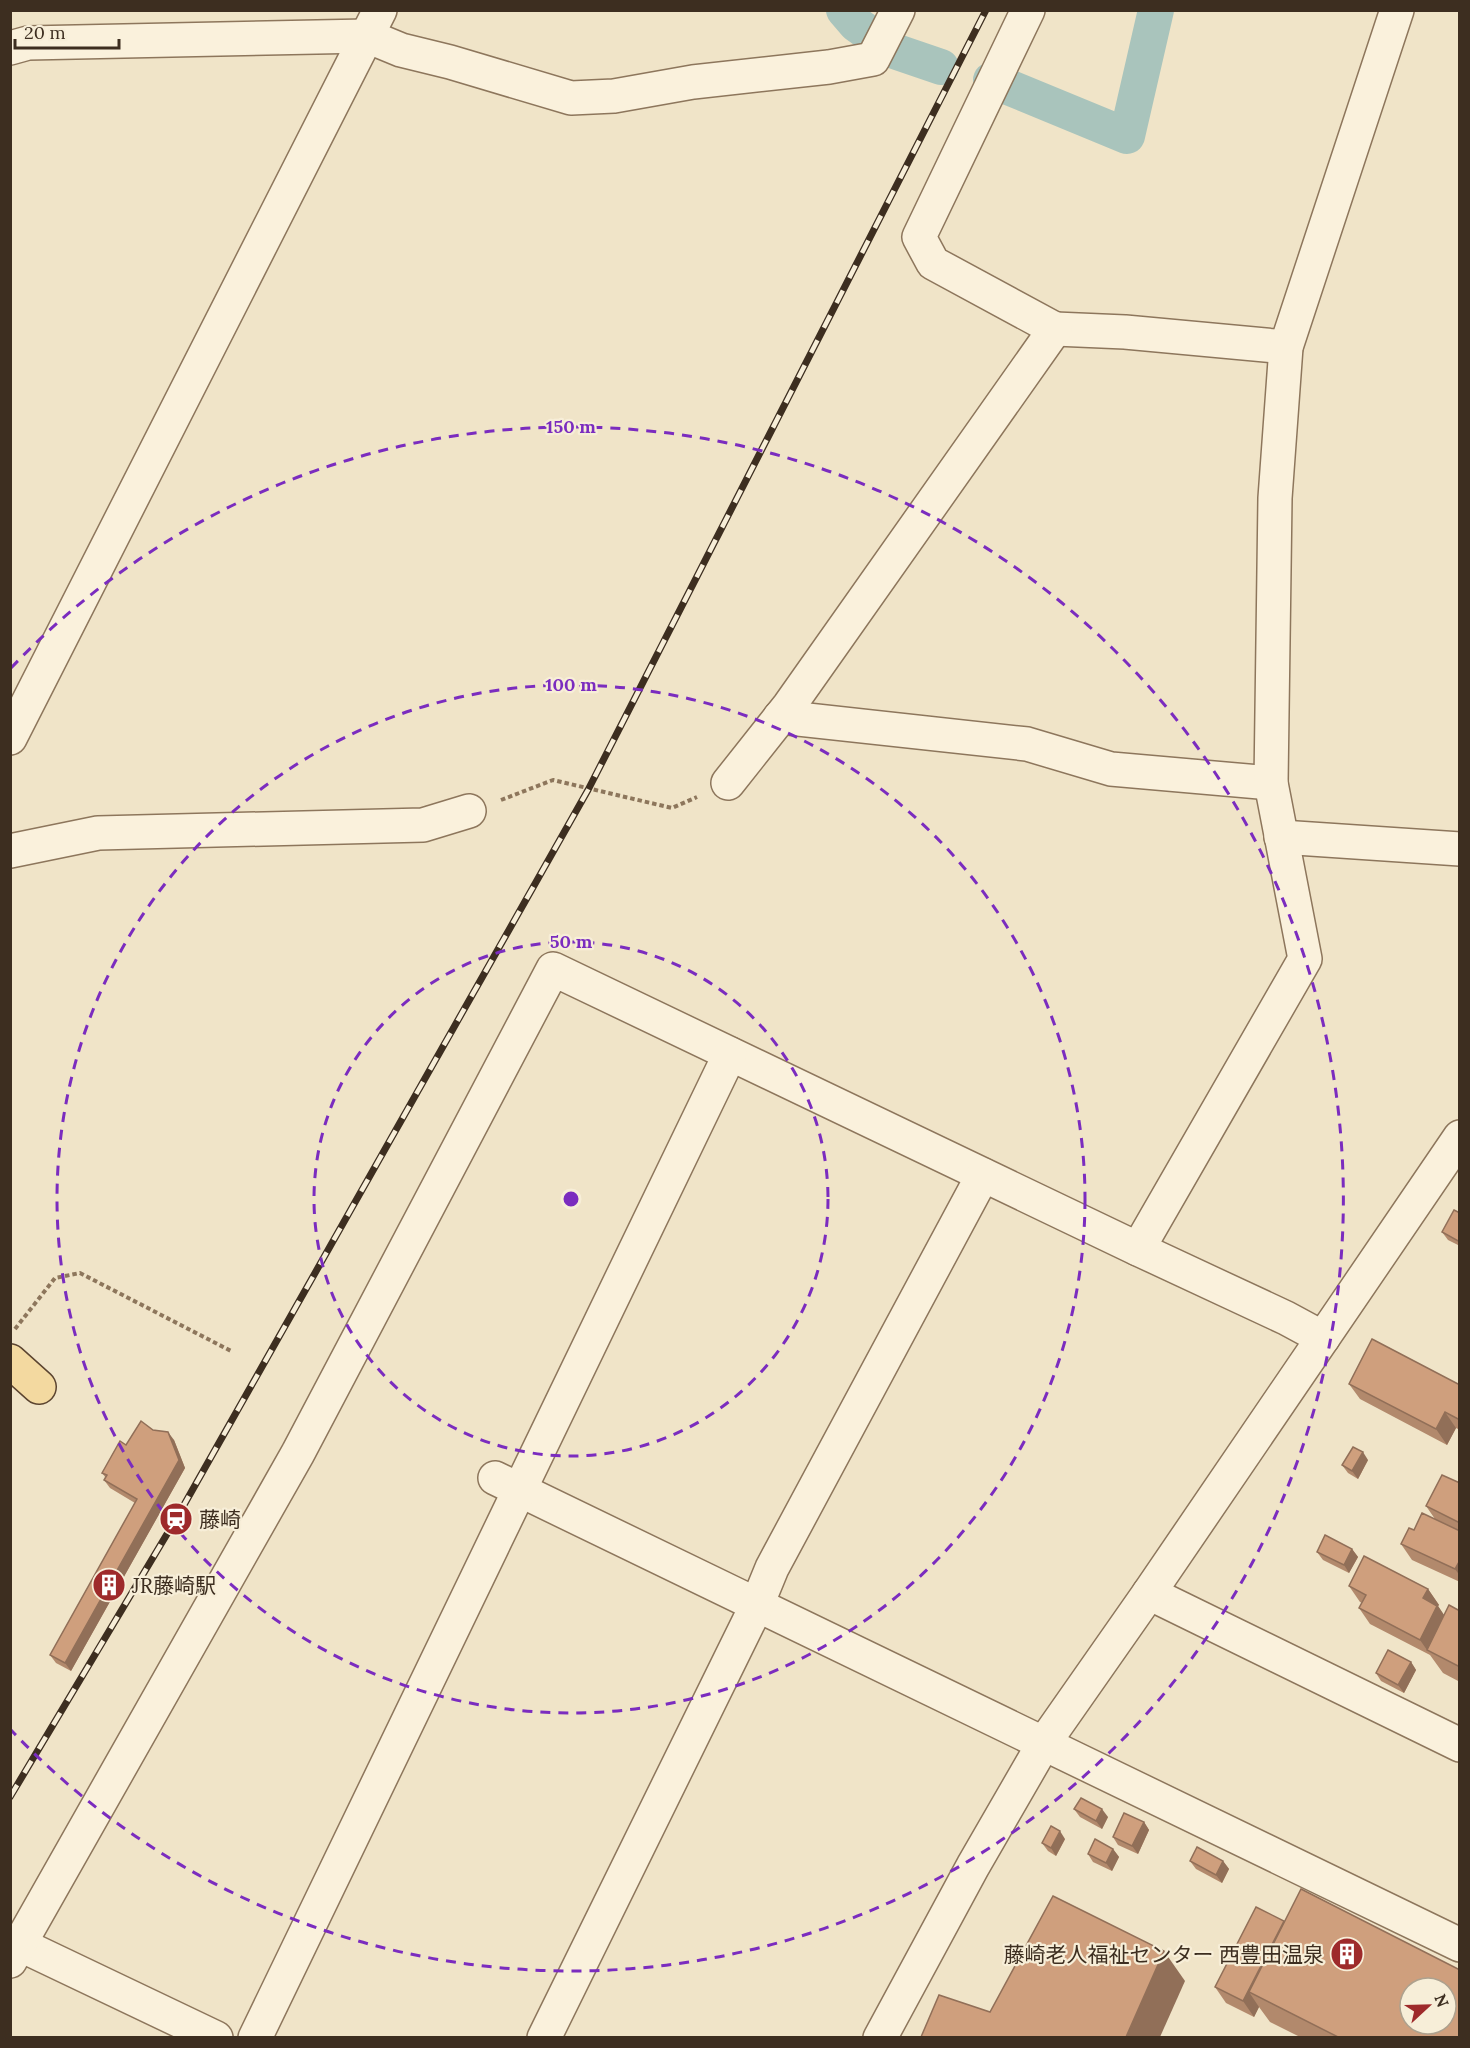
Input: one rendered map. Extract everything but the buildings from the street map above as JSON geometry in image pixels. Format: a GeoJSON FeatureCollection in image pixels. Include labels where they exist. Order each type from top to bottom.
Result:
{"type":"FeatureCollection","features":[{"type":"Feature","properties":{"kind":"main road"},"geometry":{"type":"LineString","coordinates":[[10,1361],[39,1387]]}},
{"type":"Feature","properties":{"kind":"street"},"geometry":{"type":"LineString","coordinates":[[10,48],[28,43],[374,23],[401,50],[571,98],[614,96],[693,82],[829,67],[873,59],[898,10]]}},
{"type":"Feature","properties":{"kind":"street"},"geometry":{"type":"LineString","coordinates":[[1028,10],[919,237],[933,263],[1055,329],[1125,332],[1286,347]]}},
{"type":"Feature","properties":{"kind":"street"},"geometry":{"type":"LineString","coordinates":[[1138,1249],[1305,959],[1271,783],[1275,498],[1286,347],[1397,10]]}},
{"type":"Feature","properties":{"kind":"street"},"geometry":{"type":"LineString","coordinates":[[10,738],[374,23]]}},
{"type":"Feature","properties":{"kind":"street"},"geometry":{"type":"LineString","coordinates":[[728,783],[780,717],[1055,329]]}},
{"type":"Feature","properties":{"kind":"street"},"geometry":{"type":"LineString","coordinates":[[780,717],[1027,744],[1111,769],[1271,783]]}},
{"type":"Feature","properties":{"kind":"street"},"geometry":{"type":"LineString","coordinates":[[10,851],[98,833],[423,825],[469,811]]}},
{"type":"Feature","properties":{"kind":"street"},"geometry":{"type":"LineString","coordinates":[[1281,837],[1460,849]]}},
{"type":"Feature","properties":{"kind":"street"},"geometry":{"type":"LineString","coordinates":[[216,2037],[16,1953],[298,1453],[553,969],[1286,1318],[1323,1338]]}},
{"type":"Feature","properties":{"kind":"street"},"geometry":{"type":"LineString","coordinates":[[255,2037],[507,1484],[730,1054]]}},
{"type":"Feature","properties":{"kind":"street"},"geometry":{"type":"LineString","coordinates":[[880,2037],[955,1897],[1044,1743],[1460,1137]]}},
{"type":"Feature","properties":{"kind":"street"},"geometry":{"type":"LineString","coordinates":[[544,2037],[756,1607],[772,1568],[983,1175]]}},
{"type":"Feature","properties":{"kind":"street"},"geometry":{"type":"LineString","coordinates":[[507,1484],[756,1607],[1044,1743],[1460,1945]]}},
{"type":"Feature","properties":{"kind":"street"},"geometry":{"type":"LineString","coordinates":[[1149,1593],[1460,1745]]}},
{"type":"Feature","properties":{"kind":"path"},"geometry":{"type":"LineString","coordinates":[[469,811],[553,780],[672,808],[728,783]]}},
{"type":"Feature","properties":{"kind":"path"},"geometry":{"type":"LineString","coordinates":[[10,1334],[55,1278],[80,1273],[231,1351]]}},
{"type":"Feature","properties":{"kind":"waterway"},"geometry":{"type":"LineString","coordinates":[[844,10],[856,24],[870,34]]}},
{"type":"Feature","properties":{"kind":"waterway"},"geometry":{"type":"LineString","coordinates":[[991,80],[1127,136],[1156,10]]}},
{"type":"Feature","properties":{"kind":"waterway"},"geometry":{"type":"LineString","coordinates":[[897,52],[941,67]]}},
{"type":"Feature","properties":{"kind":"railway"},"geometry":{"type":"LineString","coordinates":[[10,1797],[176,1519],[588,790],[986,10]]}},
{"type":"Feature","properties":{"kind":"place","name":"藤崎"},"geometry":{"type":"Point","coordinates":[176,1519]}},
{"type":"Feature","properties":{"kind":"place","name":"JR藤崎駅"},"geometry":{"type":"Point","coordinates":[109,1585]}},
{"type":"Feature","properties":{"kind":"place","name":"藤崎老人福祉センター 西豊田温泉"},"geometry":{"type":"Point","coordinates":[1347,1954]}}]}
